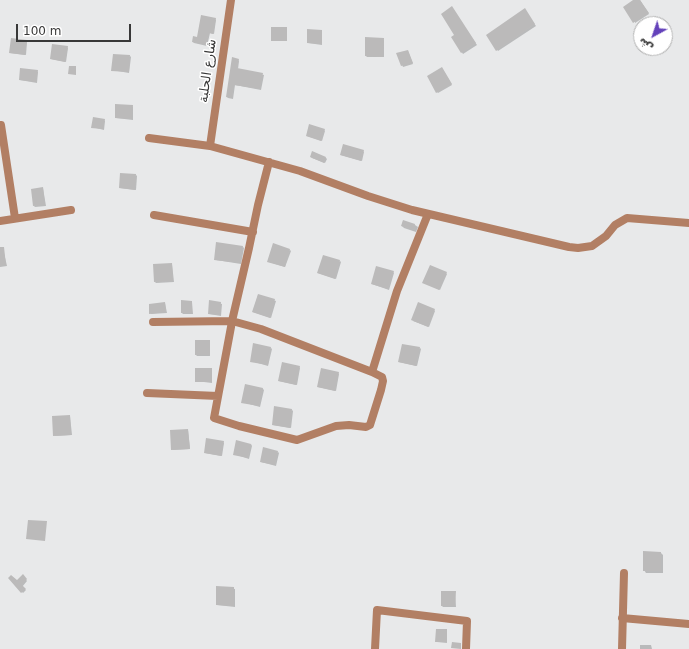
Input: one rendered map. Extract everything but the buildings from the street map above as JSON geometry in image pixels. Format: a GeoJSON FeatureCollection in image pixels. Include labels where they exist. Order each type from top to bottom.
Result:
{"type":"FeatureCollection","features":[{"type":"Feature","properties":{"kind":"street","name":"شارع الحلبة"},"geometry":{"type":"LineString","coordinates":[[210,146],[231,0]]}},
{"type":"Feature","properties":{"kind":"street"},"geometry":{"type":"LineString","coordinates":[[1,125],[15,218]]}},
{"type":"Feature","properties":{"kind":"street"},"geometry":{"type":"LineString","coordinates":[[150,138],[210,146],[300,171],[368,196],[428,214],[569,248],[592,246],[599,242],[619,223],[627,218],[689,223]]}},
{"type":"Feature","properties":{"kind":"street"},"geometry":{"type":"LineString","coordinates":[[153,322],[232,321],[261,329],[372,372],[382,377],[383,380],[370,425],[366,427],[349,425],[336,426],[297,440],[215,419],[214,415],[232,321],[269,162]]}},
{"type":"Feature","properties":{"kind":"street"},"geometry":{"type":"LineString","coordinates":[[0,221],[71,210]]}},
{"type":"Feature","properties":{"kind":"street"},"geometry":{"type":"LineString","coordinates":[[372,372],[396,291],[428,214]]}},
{"type":"Feature","properties":{"kind":"street"},"geometry":{"type":"LineString","coordinates":[[154,215],[253,232]]}},
{"type":"Feature","properties":{"kind":"street"},"geometry":{"type":"LineString","coordinates":[[147,392],[218,396]]}},
{"type":"Feature","properties":{"kind":"street"},"geometry":{"type":"LineString","coordinates":[[622,649],[624,573]]}},
{"type":"Feature","properties":{"kind":"street"},"geometry":{"type":"LineString","coordinates":[[375,649],[377,610],[467,621],[466,649]]}},
{"type":"Feature","properties":{"kind":"street"},"geometry":{"type":"LineString","coordinates":[[622,618],[689,624]]}}]}
